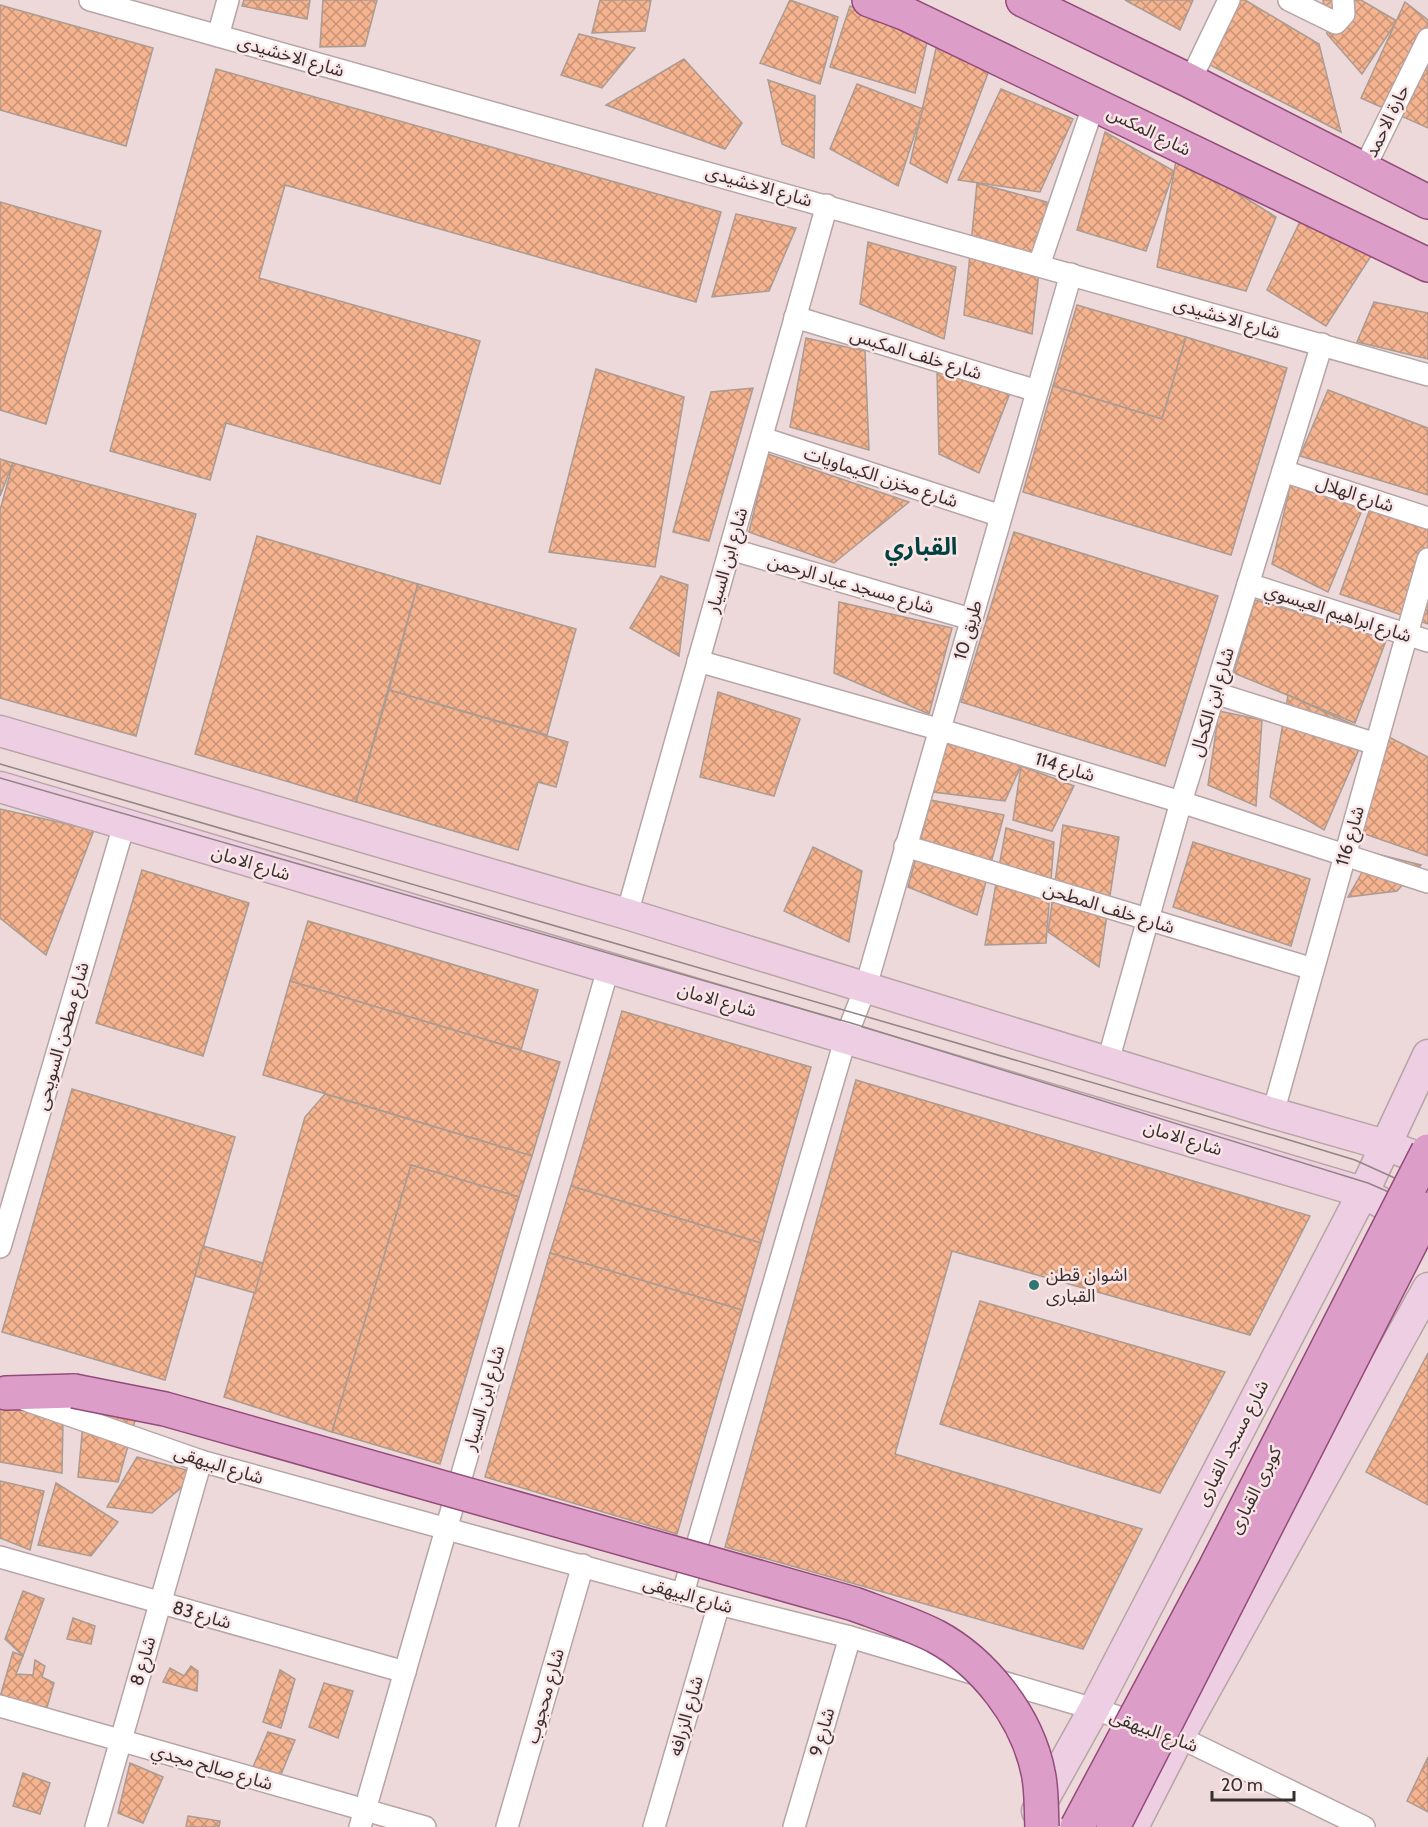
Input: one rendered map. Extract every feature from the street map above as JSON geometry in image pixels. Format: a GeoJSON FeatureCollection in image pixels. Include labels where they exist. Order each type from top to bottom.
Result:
{"type":"FeatureCollection","features":[{"type":"Feature","properties":{"kind":"main road","name":"شارع المكس"},"geometry":{"type":"LineString","coordinates":[[869,0],[904,14],[1094,104],[1428,265]]}},
{"type":"Feature","properties":{"kind":"main road"},"geometry":{"type":"LineString","coordinates":[[1023,0],[1190,81],[1363,171],[1428,202]]}},
{"type":"Feature","properties":{"kind":"main road","name":"كوبرى القبارى"},"geometry":{"type":"LineString","coordinates":[[1077,1827],[1215,1568],[1428,1151]]}},
{"type":"Feature","properties":{"kind":"main road","name":"كوبرى القبارى"},"geometry":{"type":"LineString","coordinates":[[1113,1827],[1428,1209]]}},
{"type":"Feature","properties":{"kind":"main road"},"geometry":{"type":"LineString","coordinates":[[3,1392],[74,1391],[165,1409],[831,1597],[896,1619],[936,1637],[971,1662],[1001,1694],[1024,1731],[1038,1772],[1042,1827]]}},
{"type":"Feature","properties":{"kind":"street","name":"شارع الاخشيدى"},"geometry":{"type":"LineString","coordinates":[[90,0],[113,3],[218,36],[1428,375]]}},
{"type":"Feature","properties":{"kind":"street"},"geometry":{"type":"LineString","coordinates":[[218,36],[228,0]]}},
{"type":"Feature","properties":{"kind":"street"},"geometry":{"type":"LineString","coordinates":[[1190,81],[1229,0]]}},
{"type":"Feature","properties":{"kind":"street"},"geometry":{"type":"LineString","coordinates":[[1289,0],[1335,24],[1344,14],[1343,0]]}},
{"type":"Feature","properties":{"kind":"street","name":"حارة الاحمد"},"geometry":{"type":"LineString","coordinates":[[1363,171],[1428,39]]}},
{"type":"Feature","properties":{"kind":"street"},"geometry":{"type":"LineString","coordinates":[[1039,265],[1094,104]]}},
{"type":"Feature","properties":{"kind":"street","name":"شارع ابن السيار"},"geometry":{"type":"LineString","coordinates":[[627,914],[827,205]]}},
{"type":"Feature","properties":{"kind":"street","name":"طريق 10"},"geometry":{"type":"LineString","coordinates":[[683,1593],[846,1037],[866,986],[938,729],[1071,274]]}},
{"type":"Feature","properties":{"kind":"street","name":"شارع خلف المكبس"},"geometry":{"type":"LineString","coordinates":[[795,317],[1037,391]]}},
{"type":"Feature","properties":{"kind":"street","name":"شارع ابن الكحال"},"geometry":{"type":"LineString","coordinates":[[1108,1061],[1181,802],[1322,344]]}},
{"type":"Feature","properties":{"kind":"street","name":"شارع مخزن الكيماويات"},"geometry":{"type":"LineString","coordinates":[[762,438],[1001,516]]}},
{"type":"Feature","properties":{"kind":"street","name":"شارع الهلال"},"geometry":{"type":"LineString","coordinates":[[1283,471],[1428,518]]}},
{"type":"Feature","properties":{"kind":"street","name":"شارع مسجد عباد الرحمن"},"geometry":{"type":"LineString","coordinates":[[730,549],[971,619]]}},
{"type":"Feature","properties":{"kind":"street","name":"شارع 116"},"geometry":{"type":"LineString","coordinates":[[1273,1113],[1428,559]]}},
{"type":"Feature","properties":{"kind":"street","name":"شارع ابراهيم العيسوي"},"geometry":{"type":"LineString","coordinates":[[1248,584],[1428,641]]}},
{"type":"Feature","properties":{"kind":"street","name":"شارع 114"},"geometry":{"type":"LineString","coordinates":[[698,661],[938,729],[1181,802],[1428,882]]}},
{"type":"Feature","properties":{"kind":"street"},"geometry":{"type":"LineString","coordinates":[[1215,693],[1376,744]]}},
{"type":"Feature","properties":{"kind":"street"},"geometry":{"type":"LineString","coordinates":[[0,731],[627,914],[1273,1113],[1385,1144],[1428,1161]]}},
{"type":"Feature","properties":{"kind":"street","name":"شارع الامان"},"geometry":{"type":"LineString","coordinates":[[0,787],[1362,1192],[1428,1228]]}},
{"type":"Feature","properties":{"kind":"street","name":"شارع مطحن السويحى"},"geometry":{"type":"LineString","coordinates":[[0,1247],[124,825]]}},
{"type":"Feature","properties":{"kind":"street","name":"شارع خلف المطحن"},"geometry":{"type":"LineString","coordinates":[[905,846],[1313,969]]}},
{"type":"Feature","properties":{"kind":"street","name":"شارع ابن السيار"},"geometry":{"type":"LineString","coordinates":[[362,1818],[608,969]]}},
{"type":"Feature","properties":{"kind":"street","name":"شارع مسجد القبارى"},"geometry":{"type":"LineString","coordinates":[[1028,1827],[1094,1709],[1362,1192],[1428,1055]]}},
{"type":"Feature","properties":{"kind":"street"},"geometry":{"type":"LineString","coordinates":[[1133,1827],[1179,1737],[1428,1288]]}},
{"type":"Feature","properties":{"kind":"street","name":"شارع البيهقى"},"geometry":{"type":"LineString","coordinates":[[3,1392],[201,1461],[583,1565],[719,1605],[850,1637],[1094,1709],[1179,1737],[1364,1827]]}},
{"type":"Feature","properties":{"kind":"street","name":"شارع 8"},"geometry":{"type":"LineString","coordinates":[[96,1827],[201,1461]]}},
{"type":"Feature","properties":{"kind":"street","name":"شارع 83"},"geometry":{"type":"LineString","coordinates":[[0,1557],[405,1672]]}},
{"type":"Feature","properties":{"kind":"street","name":"شارع محجوب"},"geometry":{"type":"LineString","coordinates":[[507,1827],[583,1565]]}},
{"type":"Feature","properties":{"kind":"street","name":"شارع الزرافه"},"geometry":{"type":"LineString","coordinates":[[654,1827],[719,1605]]}},
{"type":"Feature","properties":{"kind":"street","name":"شارع 9"},"geometry":{"type":"LineString","coordinates":[[794,1827],[850,1637]]}},
{"type":"Feature","properties":{"kind":"street","name":"شارع صالح مجدي"},"geometry":{"type":"LineString","coordinates":[[0,1706],[121,1741],[362,1818],[424,1827]]}},
{"type":"Feature","properties":{"kind":"building"},"geometry":{"type":"Polygon","coordinates":[[[244,0],[310,0],[307,19],[242,6],[244,0]]]}},
{"type":"Feature","properties":{"kind":"building"},"geometry":{"type":"Polygon","coordinates":[[[323,0],[377,0],[365,46],[320,47],[323,0]]]}},
{"type":"Feature","properties":{"kind":"building"},"geometry":{"type":"Polygon","coordinates":[[[600,0],[651,0],[645,31],[592,33],[600,0]]]}},
{"type":"Feature","properties":{"kind":"building"},"geometry":{"type":"Polygon","coordinates":[[[790,0],[838,17],[820,84],[760,63],[790,0]]]}},
{"type":"Feature","properties":{"kind":"building"},"geometry":{"type":"Polygon","coordinates":[[[1125,0],[1193,0],[1180,30],[1125,0]]]}},
{"type":"Feature","properties":{"kind":"building"},"geometry":{"type":"Polygon","coordinates":[[[1239,0],[1245,0],[1319,44],[1341,132],[1208,64],[1239,0]]]}},
{"type":"Feature","properties":{"kind":"building"},"geometry":{"type":"Polygon","coordinates":[[[1323,0],[1361,0],[1397,21],[1362,74],[1327,34],[1323,0]]]}},
{"type":"Feature","properties":{"kind":"building"},"geometry":{"type":"Polygon","coordinates":[[[1405,2],[1428,20],[1428,128],[1361,98],[1405,2]]]}},
{"type":"Feature","properties":{"kind":"building"},"geometry":{"type":"Polygon","coordinates":[[[0,5],[153,48],[126,146],[0,110],[0,5]]]}},
{"type":"Feature","properties":{"kind":"building"},"geometry":{"type":"Polygon","coordinates":[[[850,6],[928,38],[915,93],[830,67],[850,6]]]}},
{"type":"Feature","properties":{"kind":"building"},"geometry":{"type":"Polygon","coordinates":[[[579,34],[635,48],[602,88],[561,75],[579,34]]]}},
{"type":"Feature","properties":{"kind":"building"},"geometry":{"type":"Polygon","coordinates":[[[937,44],[994,57],[947,183],[910,163],[937,44]]]}},
{"type":"Feature","properties":{"kind":"building"},"geometry":{"type":"Polygon","coordinates":[[[684,59],[742,123],[725,149],[606,105],[684,59]]]}},
{"type":"Feature","properties":{"kind":"building"},"geometry":{"type":"Polygon","coordinates":[[[216,69],[721,212],[696,302],[285,185],[259,278],[480,341],[440,484],[226,423],[210,480],[110,451],[216,69]]]}},
{"type":"Feature","properties":{"kind":"building"},"geometry":{"type":"Polygon","coordinates":[[[768,80],[815,96],[814,158],[782,144],[768,80]]]}},
{"type":"Feature","properties":{"kind":"building"},"geometry":{"type":"Polygon","coordinates":[[[857,84],[923,109],[898,186],[830,149],[857,84]]]}},
{"type":"Feature","properties":{"kind":"building"},"geometry":{"type":"Polygon","coordinates":[[[1001,89],[1073,119],[1040,192],[958,180],[1001,89]]]}},
{"type":"Feature","properties":{"kind":"building"},"geometry":{"type":"Polygon","coordinates":[[[1105,132],[1174,171],[1146,251],[1077,230],[1105,132]]]}},
{"type":"Feature","properties":{"kind":"building"},"geometry":{"type":"Polygon","coordinates":[[[1177,155],[1276,217],[1246,291],[1157,267],[1177,155]]]}},
{"type":"Feature","properties":{"kind":"building"},"geometry":{"type":"Polygon","coordinates":[[[977,183],[1047,202],[1032,334],[964,315],[977,183]]]}},
{"type":"Feature","properties":{"kind":"building"},"geometry":{"type":"Polygon","coordinates":[[[0,202],[101,231],[46,424],[0,410],[0,202]]]}},
{"type":"Feature","properties":{"kind":"building"},"geometry":{"type":"Polygon","coordinates":[[[1307,207],[1380,242],[1326,326],[1267,290],[1307,207]]]}},
{"type":"Feature","properties":{"kind":"building"},"geometry":{"type":"Polygon","coordinates":[[[736,214],[796,228],[769,291],[712,297],[736,214]]]}},
{"type":"Feature","properties":{"kind":"building"},"geometry":{"type":"Polygon","coordinates":[[[868,242],[956,267],[944,339],[860,304],[868,242]]]}},
{"type":"Feature","properties":{"kind":"building"},"geometry":{"type":"Polygon","coordinates":[[[1374,302],[1428,313],[1428,359],[1357,342],[1374,302]]]}},
{"type":"Feature","properties":{"kind":"building"},"geometry":{"type":"Polygon","coordinates":[[[1077,305],[1186,337],[1162,419],[1053,386],[1077,305]]]}},
{"type":"Feature","properties":{"kind":"building"},"geometry":{"type":"Polygon","coordinates":[[[1186,337],[1287,368],[1231,555],[1023,492],[1053,386],[1162,419],[1186,337]]]}},
{"type":"Feature","properties":{"kind":"building"},"geometry":{"type":"Polygon","coordinates":[[[806,338],[865,351],[869,450],[790,427],[806,338]]]}},
{"type":"Feature","properties":{"kind":"building"},"geometry":{"type":"Polygon","coordinates":[[[596,369],[684,397],[655,567],[549,552],[596,369]]]}},
{"type":"Feature","properties":{"kind":"building"},"geometry":{"type":"Polygon","coordinates":[[[937,371],[1010,393],[979,473],[939,454],[937,371]]]}},
{"type":"Feature","properties":{"kind":"building"},"geometry":{"type":"Polygon","coordinates":[[[753,388],[709,541],[673,532],[711,392],[753,388]]]}},
{"type":"Feature","properties":{"kind":"building"},"geometry":{"type":"Polygon","coordinates":[[[1328,390],[1428,428],[1428,495],[1300,456],[1328,390]]]}},
{"type":"Feature","properties":{"kind":"building"},"geometry":{"type":"Polygon","coordinates":[[[768,454],[909,502],[834,563],[749,532],[768,454]]]}},
{"type":"Feature","properties":{"kind":"building"},"geometry":{"type":"Polygon","coordinates":[[[0,459],[13,463],[0,496],[0,459]]]}},
{"type":"Feature","properties":{"kind":"building"},"geometry":{"type":"Polygon","coordinates":[[[13,463],[196,514],[136,736],[0,698],[0,510],[13,463]]]}},
{"type":"Feature","properties":{"kind":"building"},"geometry":{"type":"Polygon","coordinates":[[[1293,474],[1362,510],[1328,592],[1272,564],[1293,474]]]}},
{"type":"Feature","properties":{"kind":"building"},"geometry":{"type":"Polygon","coordinates":[[[1373,500],[1428,523],[1428,624],[1340,594],[1373,500]]]}},
{"type":"Feature","properties":{"kind":"building"},"geometry":{"type":"Polygon","coordinates":[[[1014,532],[1218,596],[1165,766],[961,702],[1014,532]]]}},
{"type":"Feature","properties":{"kind":"building"},"geometry":{"type":"Polygon","coordinates":[[[257,536],[418,584],[356,802],[195,754],[257,536]]]}},
{"type":"Feature","properties":{"kind":"building"},"geometry":{"type":"Polygon","coordinates":[[[661,576],[688,585],[679,656],[630,628],[661,576]]]}},
{"type":"Feature","properties":{"kind":"building"},"geometry":{"type":"Polygon","coordinates":[[[418,584],[576,629],[547,735],[389,690],[418,584]]]}},
{"type":"Feature","properties":{"kind":"building"},"geometry":{"type":"Polygon","coordinates":[[[1255,600],[1387,638],[1355,723],[1234,673],[1255,600]]]}},
{"type":"Feature","properties":{"kind":"building"},"geometry":{"type":"Polygon","coordinates":[[[839,602],[952,628],[929,714],[834,673],[839,602]]]}},
{"type":"Feature","properties":{"kind":"building"},"geometry":{"type":"Polygon","coordinates":[[[389,690],[568,742],[556,787],[538,782],[518,850],[356,802],[389,690]]]}},
{"type":"Feature","properties":{"kind":"building"},"geometry":{"type":"Polygon","coordinates":[[[718,692],[800,719],[774,796],[700,777],[718,692]]]}},
{"type":"Feature","properties":{"kind":"building"},"geometry":{"type":"Polygon","coordinates":[[[1288,695],[1367,731],[1324,830],[1270,797],[1288,695]]]}},
{"type":"Feature","properties":{"kind":"building"},"geometry":{"type":"Polygon","coordinates":[[[1219,711],[1262,720],[1256,806],[1208,785],[1219,711]]]}},
{"type":"Feature","properties":{"kind":"building"},"geometry":{"type":"Polygon","coordinates":[[[948,732],[1021,766],[1005,801],[933,792],[948,732]]]}},
{"type":"Feature","properties":{"kind":"building"},"geometry":{"type":"Polygon","coordinates":[[[1385,735],[1428,757],[1428,856],[1362,833],[1385,735]]]}},
{"type":"Feature","properties":{"kind":"building"},"geometry":{"type":"Polygon","coordinates":[[[1021,766],[1074,786],[1052,831],[1013,820],[1021,766]]]}},
{"type":"Feature","properties":{"kind":"building"},"geometry":{"type":"Polygon","coordinates":[[[931,800],[1004,815],[977,915],[908,887],[931,800]]]}},
{"type":"Feature","properties":{"kind":"building"},"geometry":{"type":"Polygon","coordinates":[[[0,809],[94,830],[46,955],[0,918],[0,809]]]}},
{"type":"Feature","properties":{"kind":"building"},"geometry":{"type":"Polygon","coordinates":[[[1063,825],[1119,837],[1099,967],[1048,932],[1063,825]]]}},
{"type":"Feature","properties":{"kind":"building"},"geometry":{"type":"Polygon","coordinates":[[[1006,828],[1054,842],[1046,943],[985,945],[1006,828]]]}},
{"type":"Feature","properties":{"kind":"building"},"geometry":{"type":"Polygon","coordinates":[[[1193,842],[1310,879],[1291,946],[1173,907],[1193,842]]]}},
{"type":"Feature","properties":{"kind":"building"},"geometry":{"type":"Polygon","coordinates":[[[813,847],[862,871],[849,942],[784,911],[813,847]]]}},
{"type":"Feature","properties":{"kind":"building"},"geometry":{"type":"Polygon","coordinates":[[[1373,853],[1421,865],[1397,891],[1348,897],[1373,853]]]}},
{"type":"Feature","properties":{"kind":"building"},"geometry":{"type":"Polygon","coordinates":[[[142,870],[249,903],[203,1056],[96,1023],[142,870]]]}},
{"type":"Feature","properties":{"kind":"building"},"geometry":{"type":"Polygon","coordinates":[[[308,921],[538,990],[521,1050],[290,981],[308,921]]]}},
{"type":"Feature","properties":{"kind":"building"},"geometry":{"type":"Polygon","coordinates":[[[290,981],[560,1062],[532,1156],[263,1075],[290,981]]]}},
{"type":"Feature","properties":{"kind":"building"},"geometry":{"type":"Polygon","coordinates":[[[622,1011],[811,1067],[761,1243],[571,1186],[622,1011]]]}},
{"type":"Feature","properties":{"kind":"building"},"geometry":{"type":"Polygon","coordinates":[[[856,1080],[1310,1216],[1250,1335],[952,1251],[895,1454],[1142,1529],[1083,1649],[725,1547],[856,1080]]]}},
{"type":"Feature","properties":{"kind":"building"},"geometry":{"type":"Polygon","coordinates":[[[72,1089],[235,1137],[165,1380],[2,1332],[72,1089]]]}},
{"type":"Feature","properties":{"kind":"building"},"geometry":{"type":"Polygon","coordinates":[[[325,1094],[532,1156],[519,1197],[411,1165],[332,1432],[224,1397],[305,1117],[325,1094]]]}},
{"type":"Feature","properties":{"kind":"building"},"geometry":{"type":"Polygon","coordinates":[[[411,1165],[519,1197],[440,1464],[332,1432],[411,1165]]]}},
{"type":"Feature","properties":{"kind":"building"},"geometry":{"type":"Polygon","coordinates":[[[571,1186],[761,1243],[742,1310],[550,1253],[571,1186]]]}},
{"type":"Feature","properties":{"kind":"building"},"geometry":{"type":"Polygon","coordinates":[[[203,1246],[263,1263],[255,1293],[195,1276],[203,1246]]]}},
{"type":"Feature","properties":{"kind":"building"},"geometry":{"type":"Polygon","coordinates":[[[550,1253],[742,1310],[677,1534],[485,1477],[550,1253]]]}},
{"type":"Feature","properties":{"kind":"building"},"geometry":{"type":"Polygon","coordinates":[[[980,1301],[1225,1372],[1160,1493],[940,1424],[980,1301]]]}},
{"type":"Feature","properties":{"kind":"building"},"geometry":{"type":"Polygon","coordinates":[[[1428,1353],[1428,1505],[1366,1472],[1428,1353]]]}},
{"type":"Feature","properties":{"kind":"building"},"geometry":{"type":"Polygon","coordinates":[[[0,1402],[63,1422],[62,1473],[0,1462],[0,1402]]]}},
{"type":"Feature","properties":{"kind":"building"},"geometry":{"type":"Polygon","coordinates":[[[85,1402],[136,1417],[118,1482],[78,1477],[85,1402]]]}},
{"type":"Feature","properties":{"kind":"building"},"geometry":{"type":"Polygon","coordinates":[[[137,1457],[198,1473],[152,1513],[107,1507],[137,1457]]]}},
{"type":"Feature","properties":{"kind":"building"},"geometry":{"type":"Polygon","coordinates":[[[0,1481],[44,1491],[30,1550],[0,1538],[0,1481]]]}},
{"type":"Feature","properties":{"kind":"building"},"geometry":{"type":"Polygon","coordinates":[[[56,1483],[118,1522],[91,1556],[38,1545],[56,1483]]]}},
{"type":"Feature","properties":{"kind":"building"},"geometry":{"type":"Polygon","coordinates":[[[23,1591],[44,1599],[23,1656],[5,1639],[23,1591]]]}},
{"type":"Feature","properties":{"kind":"building"},"geometry":{"type":"Polygon","coordinates":[[[73,1618],[95,1626],[91,1644],[67,1639],[73,1618]]]}},
{"type":"Feature","properties":{"kind":"building"},"geometry":{"type":"Polygon","coordinates":[[[13,1652],[23,1656],[16,1674],[33,1675],[35,1660],[45,1666],[42,1677],[54,1683],[46,1711],[0,1697],[13,1652]]]}},
{"type":"Feature","properties":{"kind":"building"},"geometry":{"type":"Polygon","coordinates":[[[191,1666],[198,1671],[197,1691],[163,1682],[170,1668],[184,1676],[191,1666]]]}},
{"type":"Feature","properties":{"kind":"building"},"geometry":{"type":"Polygon","coordinates":[[[280,1670],[295,1679],[281,1728],[263,1722],[280,1670]]]}},
{"type":"Feature","properties":{"kind":"building"},"geometry":{"type":"Polygon","coordinates":[[[324,1683],[353,1691],[338,1738],[309,1727],[324,1683]]]}},
{"type":"Feature","properties":{"kind":"building"},"geometry":{"type":"Polygon","coordinates":[[[268,1732],[295,1740],[280,1777],[253,1767],[268,1732]]]}},
{"type":"Feature","properties":{"kind":"building"},"geometry":{"type":"Polygon","coordinates":[[[1428,1757],[1428,1812],[1407,1801],[1428,1757]]]}},
{"type":"Feature","properties":{"kind":"building"},"geometry":{"type":"Polygon","coordinates":[[[130,1763],[163,1777],[143,1823],[118,1813],[130,1763]]]}},
{"type":"Feature","properties":{"kind":"building"},"geometry":{"type":"Polygon","coordinates":[[[23,1773],[50,1783],[40,1814],[13,1806],[23,1773]]]}},
{"type":"Feature","properties":{"kind":"building"},"geometry":{"type":"Polygon","coordinates":[[[188,1816],[220,1821],[219,1827],[186,1827],[188,1816]]]}},
{"type":"Feature","properties":{"kind":"tram line"},"geometry":{"type":"LineString","coordinates":[[0,764],[1286,1139],[1355,1160],[1428,1193]]}},
{"type":"Feature","properties":{"kind":"tram line"},"geometry":{"type":"LineString","coordinates":[[0,778],[851,1023],[1368,1183],[1428,1209]]}},
{"type":"Feature","properties":{"kind":"place","name":"اشوان قطن القبارى"},"geometry":{"type":"Point","coordinates":[1034,1285]}},
{"type":"Feature","properties":{"kind":"district","name":"القباري"},"geometry":{"type":"Point","coordinates":[921,546]}}]}
